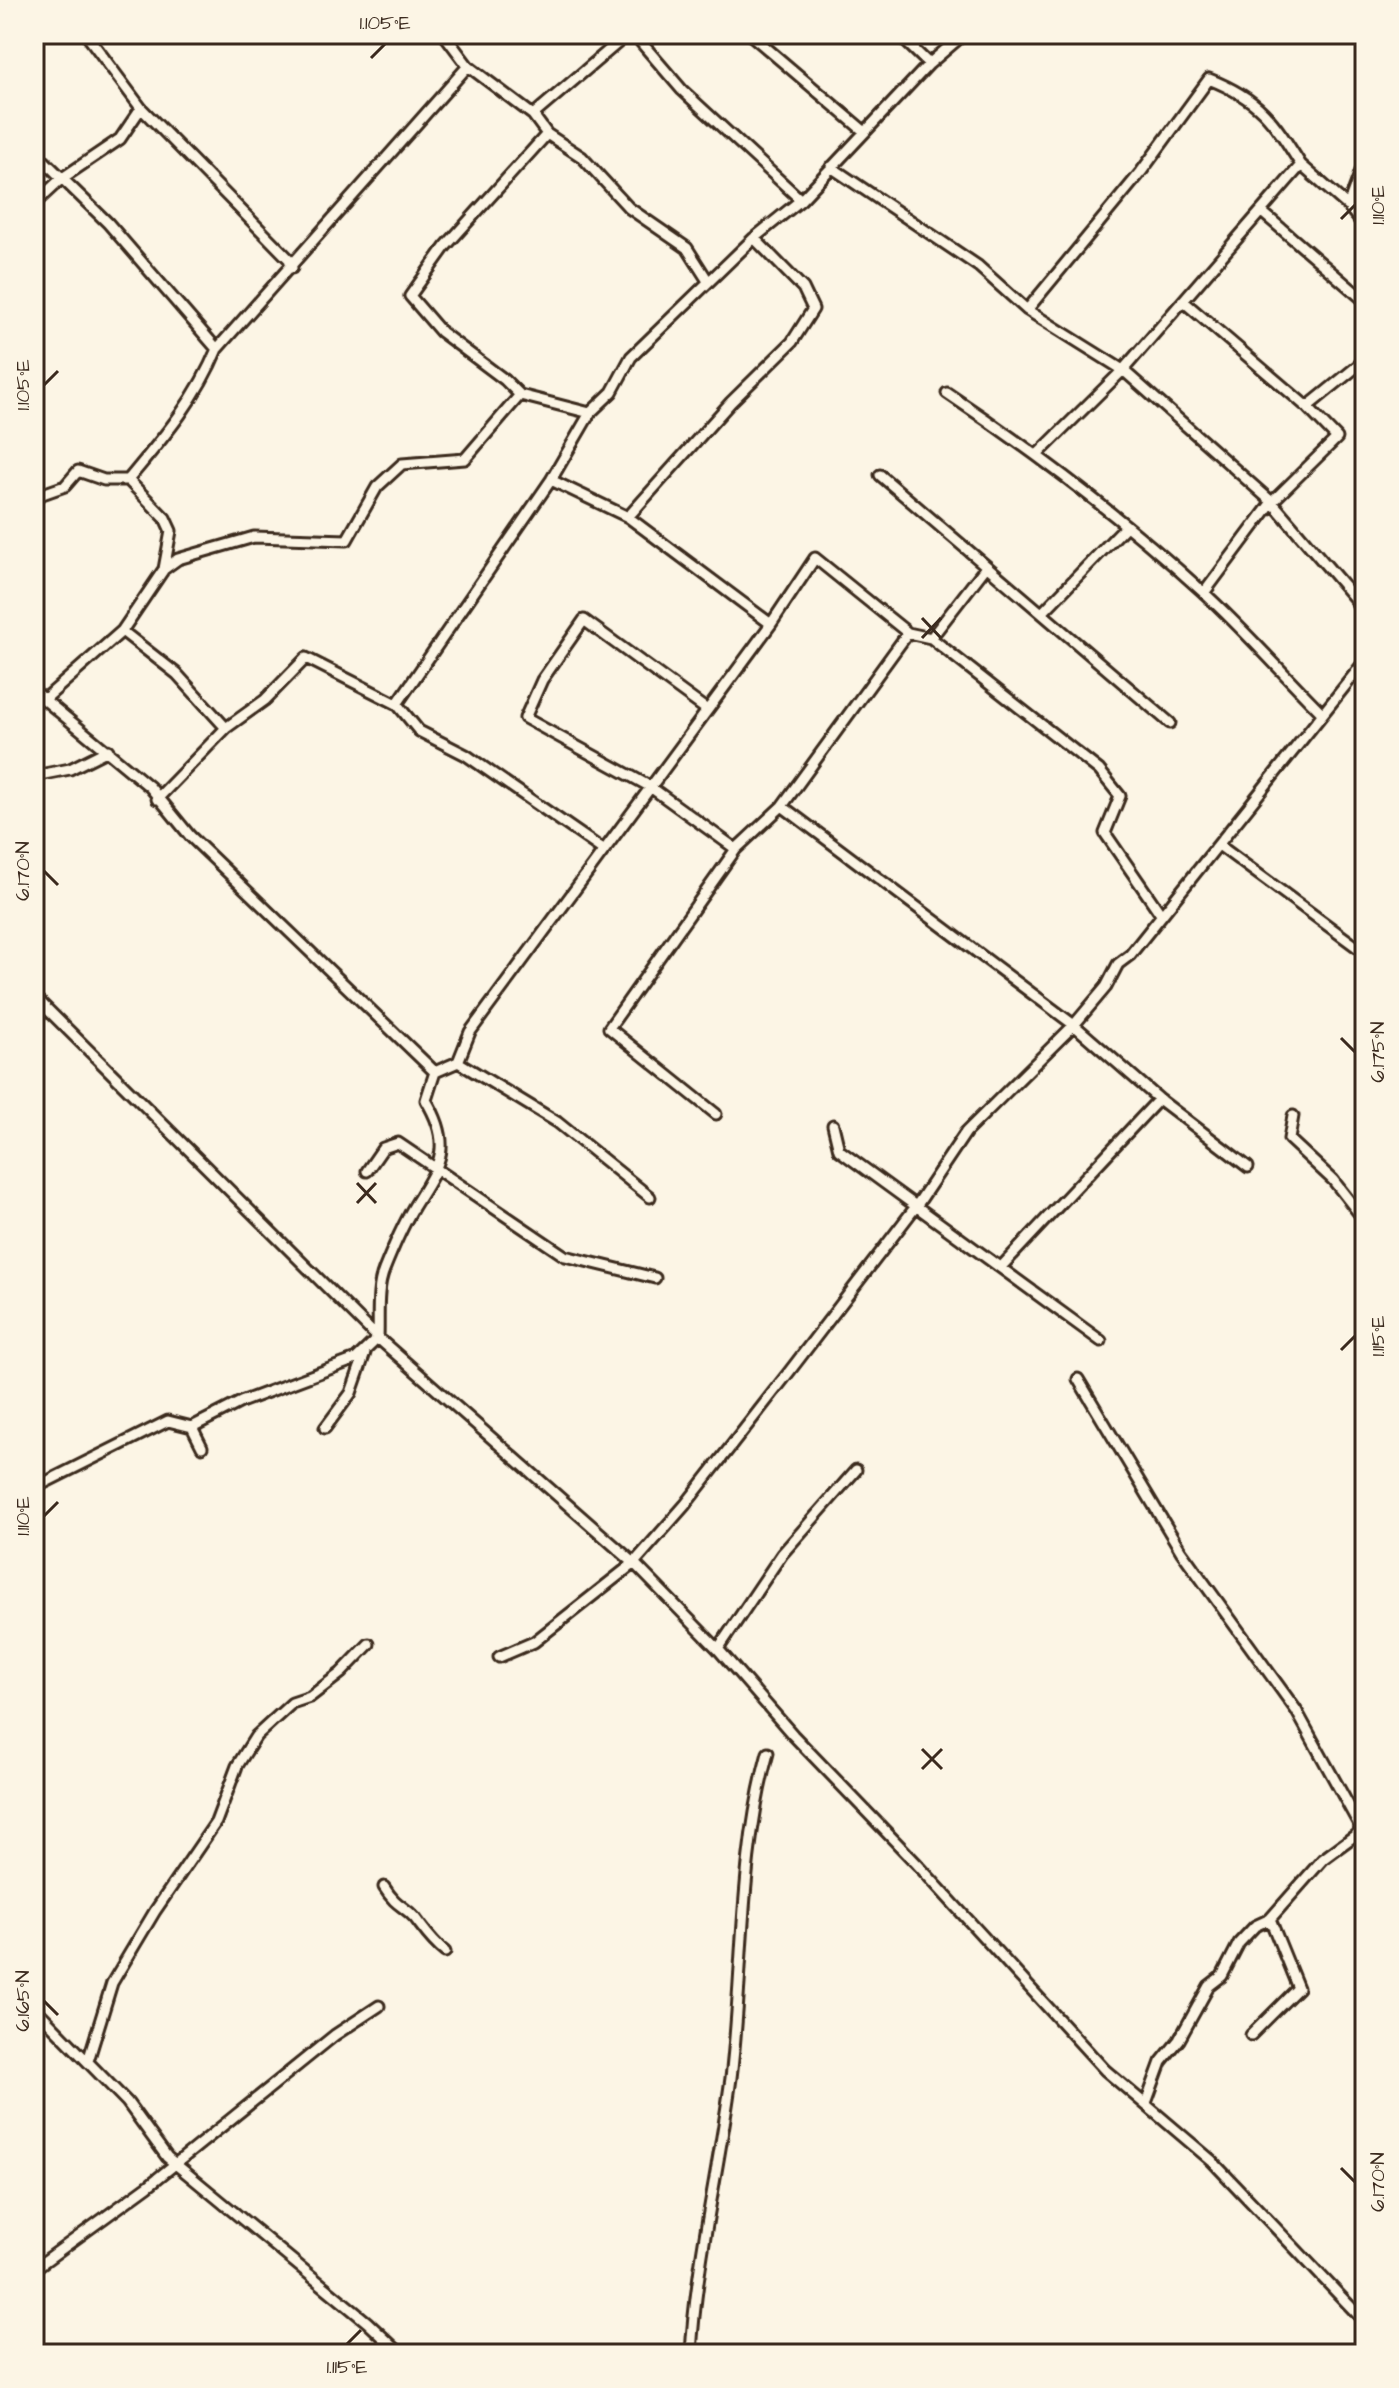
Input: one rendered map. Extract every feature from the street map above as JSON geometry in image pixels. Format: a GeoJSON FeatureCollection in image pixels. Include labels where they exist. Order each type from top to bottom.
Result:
{"type":"FeatureCollection","features":[{"type":"Feature","properties":{"kind":"street"},"geometry":{"type":"LineString","coordinates":[[86,34],[141,108],[289,259],[292,268]]}},
{"type":"Feature","properties":{"kind":"street"},"geometry":{"type":"LineString","coordinates":[[444,34],[468,66],[533,115],[547,134],[582,157],[629,208],[687,248],[708,281]]}},
{"type":"Feature","properties":{"kind":"street"},"geometry":{"type":"LineString","coordinates":[[533,115],[631,34],[682,90],[801,200]]}},
{"type":"Feature","properties":{"kind":"street"},"geometry":{"type":"LineString","coordinates":[[750,34],[865,132]]}},
{"type":"Feature","properties":{"kind":"street"},"geometry":{"type":"LineString","coordinates":[[898,34],[929,64]]}},
{"type":"Feature","properties":{"kind":"street"},"geometry":{"type":"LineString","coordinates":[[397,704],[551,480],[590,413],[612,392],[631,357],[754,238],[801,200],[929,64],[964,34]]}},
{"type":"Feature","properties":{"kind":"street"},"geometry":{"type":"LineString","coordinates":[[128,480],[177,422],[203,382],[217,349],[468,66]]}},
{"type":"Feature","properties":{"kind":"street"},"geometry":{"type":"LineString","coordinates":[[1027,310],[1141,172],[1209,79],[1240,91],[1274,120],[1301,165],[1348,206],[1365,227]]}},
{"type":"Feature","properties":{"kind":"street"},"geometry":{"type":"LineString","coordinates":[[34,204],[61,179],[120,139],[141,108]]}},
{"type":"Feature","properties":{"kind":"street"},"geometry":{"type":"LineString","coordinates":[[547,134],[445,247],[410,296],[441,332],[520,395],[590,413]]}},
{"type":"Feature","properties":{"kind":"street"},"geometry":{"type":"LineString","coordinates":[[34,151],[108,223],[217,349]]}},
{"type":"Feature","properties":{"kind":"street"},"geometry":{"type":"LineString","coordinates":[[1348,206],[1365,160]]}},
{"type":"Feature","properties":{"kind":"street"},"geometry":{"type":"LineString","coordinates":[[1038,454],[1123,370],[1301,165]]}},
{"type":"Feature","properties":{"kind":"street"},"geometry":{"type":"LineString","coordinates":[[831,167],[978,266],[1027,310],[1123,370],[1272,502],[1356,600],[1365,623]]}},
{"type":"Feature","properties":{"kind":"street"},"geometry":{"type":"LineString","coordinates":[[1262,212],[1365,301]]}},
{"type":"Feature","properties":{"kind":"street"},"geometry":{"type":"LineString","coordinates":[[628,517],[731,402],[792,342],[813,309],[803,288],[754,238]]}},
{"type":"Feature","properties":{"kind":"street"},"geometry":{"type":"LineString","coordinates":[[1183,301],[1307,407],[1337,438],[1272,502],[1204,593]]}},
{"type":"Feature","properties":{"kind":"street"},"geometry":{"type":"LineString","coordinates":[[1307,407],[1365,360]]}},
{"type":"Feature","properties":{"kind":"street"},"geometry":{"type":"LineString","coordinates":[[947,393],[1038,454],[1126,526],[1204,593],[1322,713]]}},
{"type":"Feature","properties":{"kind":"street"},"geometry":{"type":"LineString","coordinates":[[46,698],[122,631],[164,569],[178,559],[254,537],[347,540],[377,487],[402,464],[465,459],[520,395]]}},
{"type":"Feature","properties":{"kind":"street"},"geometry":{"type":"LineString","coordinates":[[34,497],[65,486],[78,471],[104,480],[128,480],[165,518],[171,531],[164,569]]}},
{"type":"Feature","properties":{"kind":"street"},"geometry":{"type":"LineString","coordinates":[[880,475],[1170,723]]}},
{"type":"Feature","properties":{"kind":"street"},"geometry":{"type":"LineString","coordinates":[[551,480],[628,517],[771,624]]}},
{"type":"Feature","properties":{"kind":"street"},"geometry":{"type":"LineString","coordinates":[[1042,613],[1126,526]]}},
{"type":"Feature","properties":{"kind":"street"},"geometry":{"type":"LineString","coordinates":[[34,1488],[168,1421],[192,1427],[241,1402],[356,1359],[378,1338],[382,1274],[412,1211],[438,1171],[442,1152],[435,1115],[426,1100],[435,1072],[458,1062],[470,1032],[771,624],[815,558],[908,633],[931,638],[1099,770],[1120,796],[1105,833],[1160,913]]}},
{"type":"Feature","properties":{"kind":"street"},"geometry":{"type":"LineString","coordinates":[[931,638],[986,567]]}},
{"type":"Feature","properties":{"kind":"street"},"geometry":{"type":"LineString","coordinates":[[1356,600],[1365,591]]}},
{"type":"Feature","properties":{"kind":"street"},"geometry":{"type":"LineString","coordinates":[[707,710],[584,620],[542,680],[525,718],[649,786],[736,849]]}},
{"type":"Feature","properties":{"kind":"street"},"geometry":{"type":"LineString","coordinates":[[122,631],[177,674],[226,728]]}},
{"type":"Feature","properties":{"kind":"street"},"geometry":{"type":"LineString","coordinates":[[716,1114],[609,1028],[736,849],[782,806],[908,633]]}},
{"type":"Feature","properties":{"kind":"street"},"geometry":{"type":"LineString","coordinates":[[157,799],[226,728],[265,700],[306,658],[397,704],[419,731],[466,755],[603,850]]}},
{"type":"Feature","properties":{"kind":"street"},"geometry":{"type":"LineString","coordinates":[[499,1657],[534,1642],[634,1563],[685,1505],[917,1205],[966,1132],[1074,1025],[1160,913],[1220,846],[1365,661]]}},
{"type":"Feature","properties":{"kind":"street"},"geometry":{"type":"LineString","coordinates":[[34,691],[150,787],[190,836],[435,1072]]}},
{"type":"Feature","properties":{"kind":"street"},"geometry":{"type":"LineString","coordinates":[[34,776],[70,769],[108,750]]}},
{"type":"Feature","properties":{"kind":"street"},"geometry":{"type":"LineString","coordinates":[[782,806],[1074,1025],[1159,1099],[1248,1167]]}},
{"type":"Feature","properties":{"kind":"street"},"geometry":{"type":"LineString","coordinates":[[1220,846],[1365,953]]}},
{"type":"Feature","properties":{"kind":"street"},"geometry":{"type":"LineString","coordinates":[[34,996],[378,1338],[634,1563],[718,1649],[793,1735],[917,1864],[1105,2070],[1212,2161],[1365,2322]]}},
{"type":"Feature","properties":{"kind":"street"},"geometry":{"type":"LineString","coordinates":[[458,1062],[557,1122],[650,1197]]}},
{"type":"Feature","properties":{"kind":"street"},"geometry":{"type":"LineString","coordinates":[[1002,1266],[1159,1099]]}},
{"type":"Feature","properties":{"kind":"street"},"geometry":{"type":"LineString","coordinates":[[1293,1116],[1289,1139],[1333,1180],[1365,1221]]}},
{"type":"Feature","properties":{"kind":"street"},"geometry":{"type":"LineString","coordinates":[[833,1125],[839,1150],[1101,1341]]}},
{"type":"Feature","properties":{"kind":"street"},"geometry":{"type":"LineString","coordinates":[[367,1171],[383,1148],[398,1143],[565,1256],[655,1278]]}},
{"type":"Feature","properties":{"kind":"street"},"geometry":{"type":"LineString","coordinates":[[325,1428],[351,1393],[366,1349]]}},
{"type":"Feature","properties":{"kind":"street"},"geometry":{"type":"LineString","coordinates":[[1078,1379],[1181,1551],[1296,1710],[1363,1828],[1323,1859],[1270,1919],[1247,1935],[1222,1976],[1209,1986],[1179,2040],[1161,2062],[1146,2103]]}},
{"type":"Feature","properties":{"kind":"street"},"geometry":{"type":"LineString","coordinates":[[192,1427],[202,1447]]}},
{"type":"Feature","properties":{"kind":"street"},"geometry":{"type":"LineString","coordinates":[[718,1649],[782,1554],[856,1470]]}},
{"type":"Feature","properties":{"kind":"street"},"geometry":{"type":"LineString","coordinates":[[88,2061],[112,1983],[155,1911],[216,1822],[237,1766],[256,1736],[292,1703],[310,1697],[341,1673],[369,1644]]}},
{"type":"Feature","properties":{"kind":"street"},"geometry":{"type":"LineString","coordinates":[[691,2354],[731,2076],[752,1840],[759,1786],[768,1753]]}},
{"type":"Feature","properties":{"kind":"street"},"geometry":{"type":"LineString","coordinates":[[384,1887],[396,1907],[413,1915],[430,1941],[445,1952]]}},
{"type":"Feature","properties":{"kind":"street"},"geometry":{"type":"LineString","coordinates":[[1251,2035],[1298,1988],[1270,1919]]}},
{"type":"Feature","properties":{"kind":"street"},"geometry":{"type":"LineString","coordinates":[[34,2269],[175,2164],[335,2035],[379,2006]]}},
{"type":"Feature","properties":{"kind":"street"},"geometry":{"type":"LineString","coordinates":[[34,2007],[47,2025],[88,2061],[127,2102],[175,2164],[367,2322],[401,2354]]}}]}
